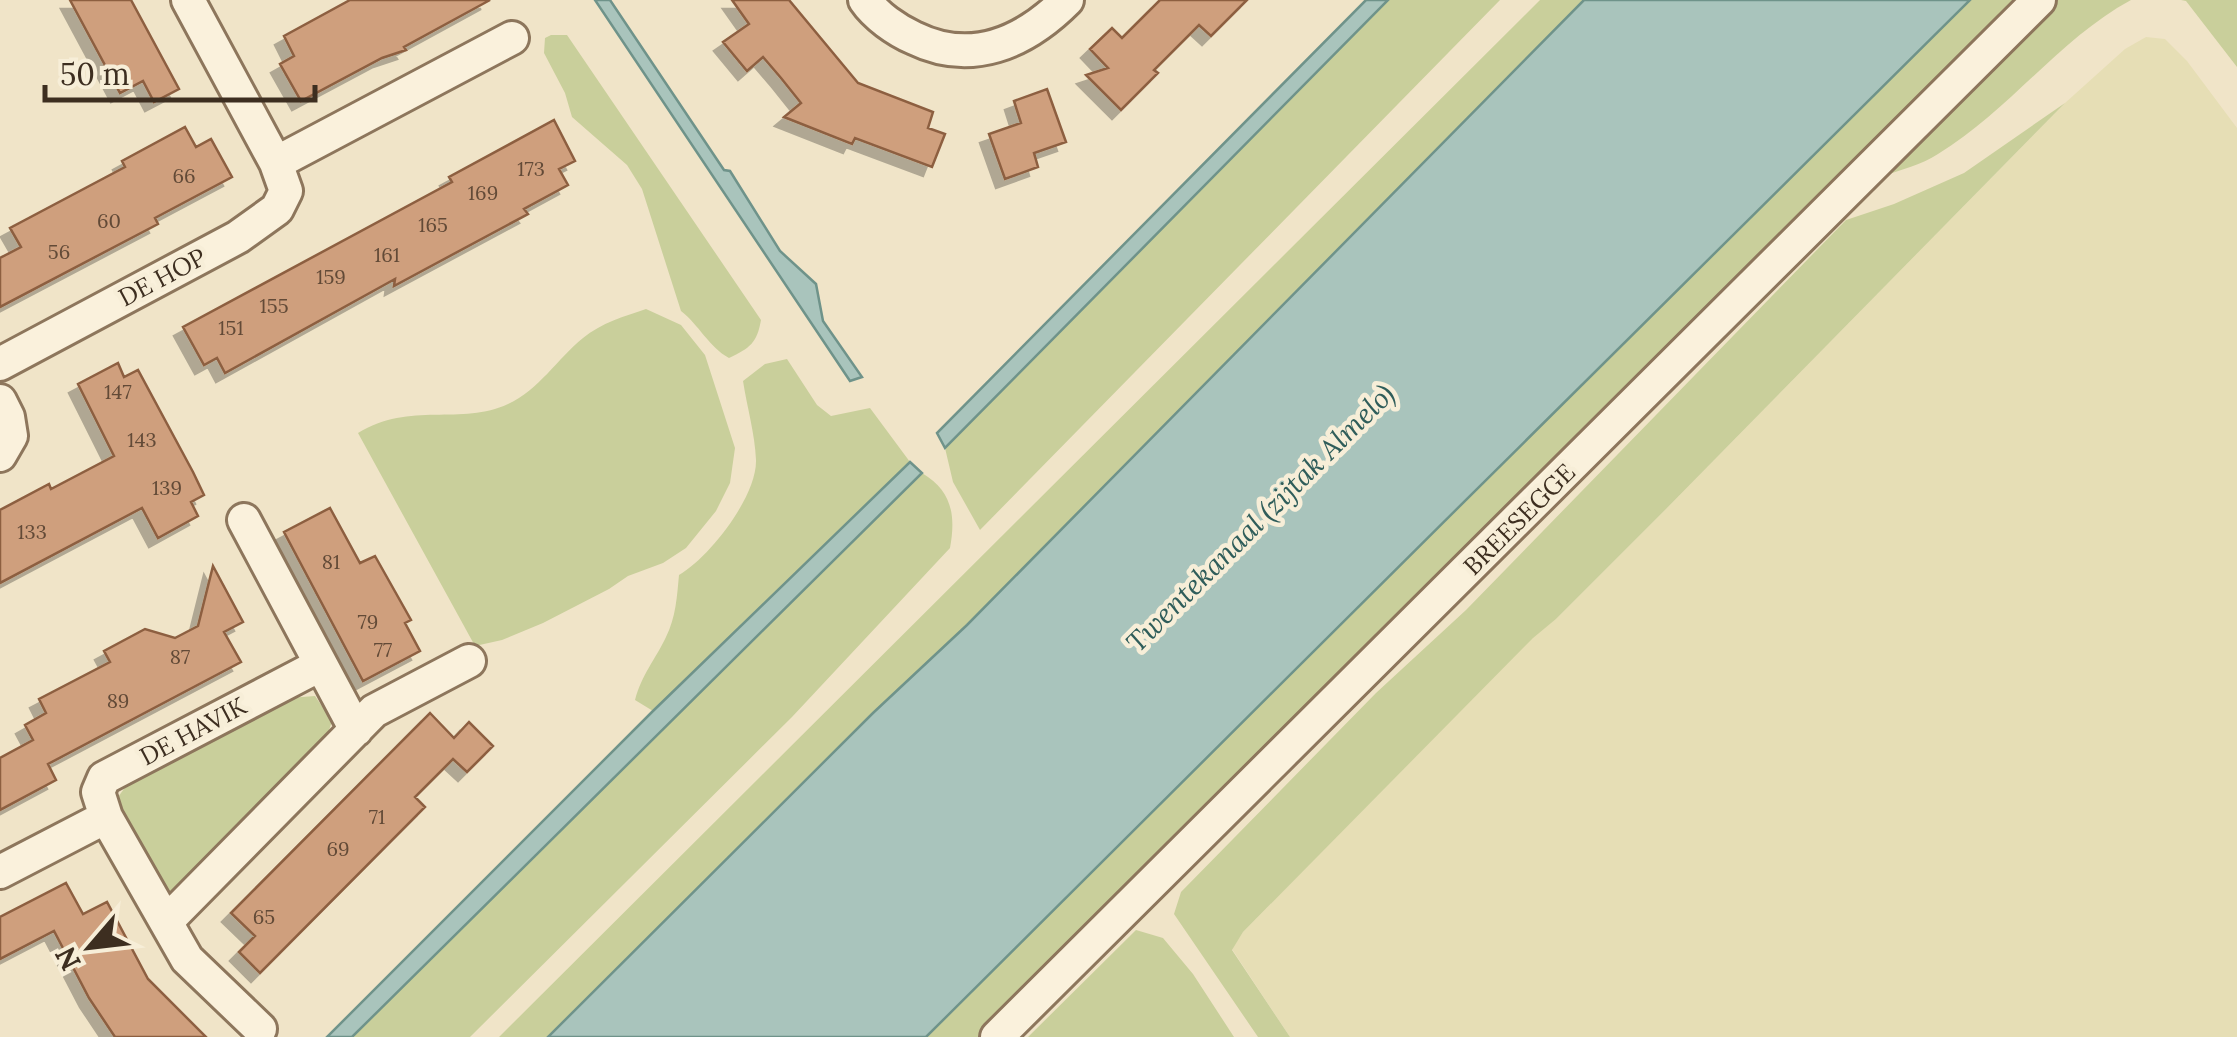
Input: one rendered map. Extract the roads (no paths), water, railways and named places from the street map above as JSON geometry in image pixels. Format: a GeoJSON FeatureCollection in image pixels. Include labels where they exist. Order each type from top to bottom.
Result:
{"type":"FeatureCollection","features":[{"type":"Feature","properties":{"kind":"street","name":"DE HOP"},"geometry":{"type":"LineString","coordinates":[[0,364],[238,237],[277,209],[286,190],[276,163],[188,0]]}},
{"type":"Feature","properties":{"kind":"street"},"geometry":{"type":"LineString","coordinates":[[865,0],[902,32],[935,49],[967,53],[1018,38],[1067,0]]}},
{"type":"Feature","properties":{"kind":"street","name":"BREESEGGE"},"geometry":{"type":"LineString","coordinates":[[997,1037],[2040,0]]}},
{"type":"Feature","properties":{"kind":"street"},"geometry":{"type":"LineString","coordinates":[[276,163],[512,38]]}},
{"type":"Feature","properties":{"kind":"street"},"geometry":{"type":"LineString","coordinates":[[0,402],[11,436],[0,455]]}},
{"type":"Feature","properties":{"kind":"street"},"geometry":{"type":"LineString","coordinates":[[244,520],[356,730]]}},
{"type":"Feature","properties":{"kind":"street"},"geometry":{"type":"LineString","coordinates":[[166,922],[374,711],[469,662]]}},
{"type":"Feature","properties":{"kind":"street","name":"DE HAVIK"},"geometry":{"type":"LineString","coordinates":[[106,817],[98,792],[104,778],[320,665]]}},
{"type":"Feature","properties":{"kind":"street"},"geometry":{"type":"LineString","coordinates":[[0,872],[106,817],[187,958],[260,1029]]}},
{"type":"Feature","properties":{"kind":"water"},"geometry":{"type":"Polygon","coordinates":[[[595,0],[610,0],[724,170],[730,171],[780,251],[816,284],[823,321],[862,377],[850,381],[595,0]]]}},
{"type":"Feature","properties":{"kind":"water"},"geometry":{"type":"Polygon","coordinates":[[[1366,0],[1388,0],[945,448],[937,433],[1366,0]]]}},
{"type":"Feature","properties":{"kind":"water","name":"Twentekanaal (zijtak Almelo)"},"geometry":{"type":"Polygon","coordinates":[[[1584,0],[1970,0],[926,1037],[548,1037],[873,713],[967,625],[1584,0]]]}},
{"type":"Feature","properties":{"kind":"water"},"geometry":{"type":"Polygon","coordinates":[[[910,462],[922,473],[352,1037],[327,1037],[653,711],[910,462]]]}}]}
